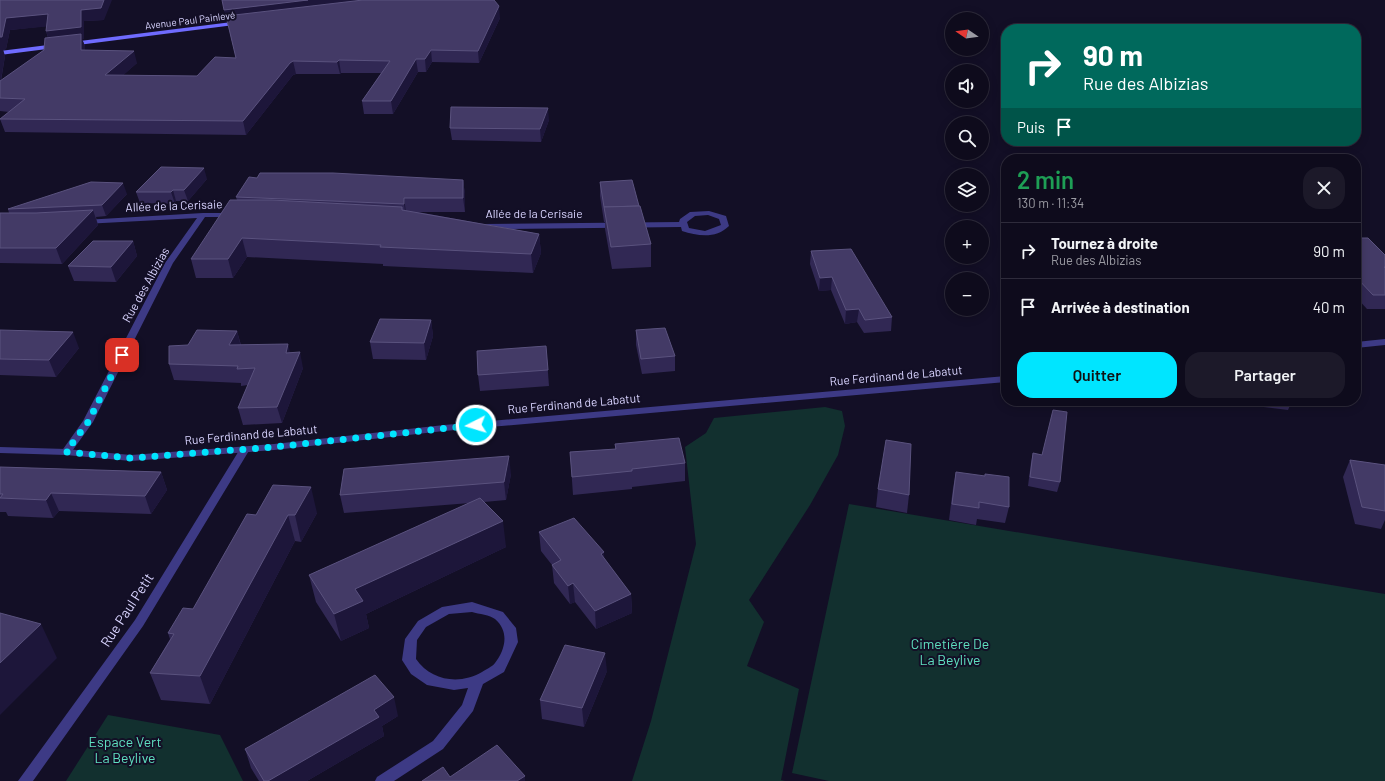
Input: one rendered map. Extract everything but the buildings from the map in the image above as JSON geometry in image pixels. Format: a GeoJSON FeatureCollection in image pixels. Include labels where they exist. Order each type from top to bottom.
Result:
{"type":"FeatureCollection","features":[{"type":"Feature","properties":{"kind":"main road","name":"Avenue Paul Painlevé"},"geometry":{"type":"LineString","coordinates":[[0,53],[244,23]]}},
{"type":"Feature","properties":{"kind":"street","name":"Allée de la Cerisaie"},"geometry":{"type":"LineString","coordinates":[[709,213],[723,218],[725,226],[716,232],[699,234],[685,229],[684,225],[683,221],[693,214],[709,213]]}},
{"type":"Feature","properties":{"kind":"street","name":"Allée de la Cerisaie"},"geometry":{"type":"LineString","coordinates":[[72,222],[204,215],[240,215]]}},
{"type":"Feature","properties":{"kind":"street","name":"Rue des Albizias"},"geometry":{"type":"LineString","coordinates":[[66,452],[88,422],[169,263],[204,215]]}},
{"type":"Feature","properties":{"kind":"street","name":"Allée de la Cerisaie"},"geometry":{"type":"LineString","coordinates":[[477,226],[524,228],[650,224],[684,225]]}},
{"type":"Feature","properties":{"kind":"street"},"geometry":{"type":"LineString","coordinates":[[1361,344],[1385,342]]}},
{"type":"Feature","properties":{"kind":"street","name":"Rue Ferdinand de Labatut"},"geometry":{"type":"LineString","coordinates":[[0,450],[66,452],[131,458],[245,449],[444,428],[1001,379]]}},
{"type":"Feature","properties":{"kind":"street","name":"Rue Paul Petit"},"geometry":{"type":"LineString","coordinates":[[25,781],[139,623],[245,449]]}},
{"type":"Feature","properties":{"kind":"street"},"geometry":{"type":"LineString","coordinates":[[382,781],[438,745],[468,707],[476,681],[499,668],[512,642],[510,628],[500,615],[472,607],[446,610],[422,624],[411,639],[409,660],[416,670],[432,682],[454,685],[476,681]]}},
{"type":"Feature","properties":{"kind":"green space"},"geometry":{"type":"Polygon","coordinates":[[[825,407],[842,411],[845,426],[838,455],[810,505],[749,600],[764,622],[747,666],[799,689],[781,780],[785,781],[632,781],[651,721],[696,544],[685,447],[706,433],[714,418],[825,407]]]}},
{"type":"Feature","properties":{"kind":"green space","name":"Cimetière De La Beylive"},"geometry":{"type":"Polygon","coordinates":[[[849,504],[1385,594],[1385,781],[829,781],[792,773],[849,504]]]}},
{"type":"Feature","properties":{"kind":"green space","name":"Espace Vert La Beylive"},"geometry":{"type":"Polygon","coordinates":[[[108,715],[220,735],[243,781],[66,781],[108,715]]]}},
{"type":"Feature","properties":{"kind":"route"},"geometry":{"type":"LineString","coordinates":[[122,355],[88,422],[66,452],[131,458],[274,447],[476,425]]}}]}
